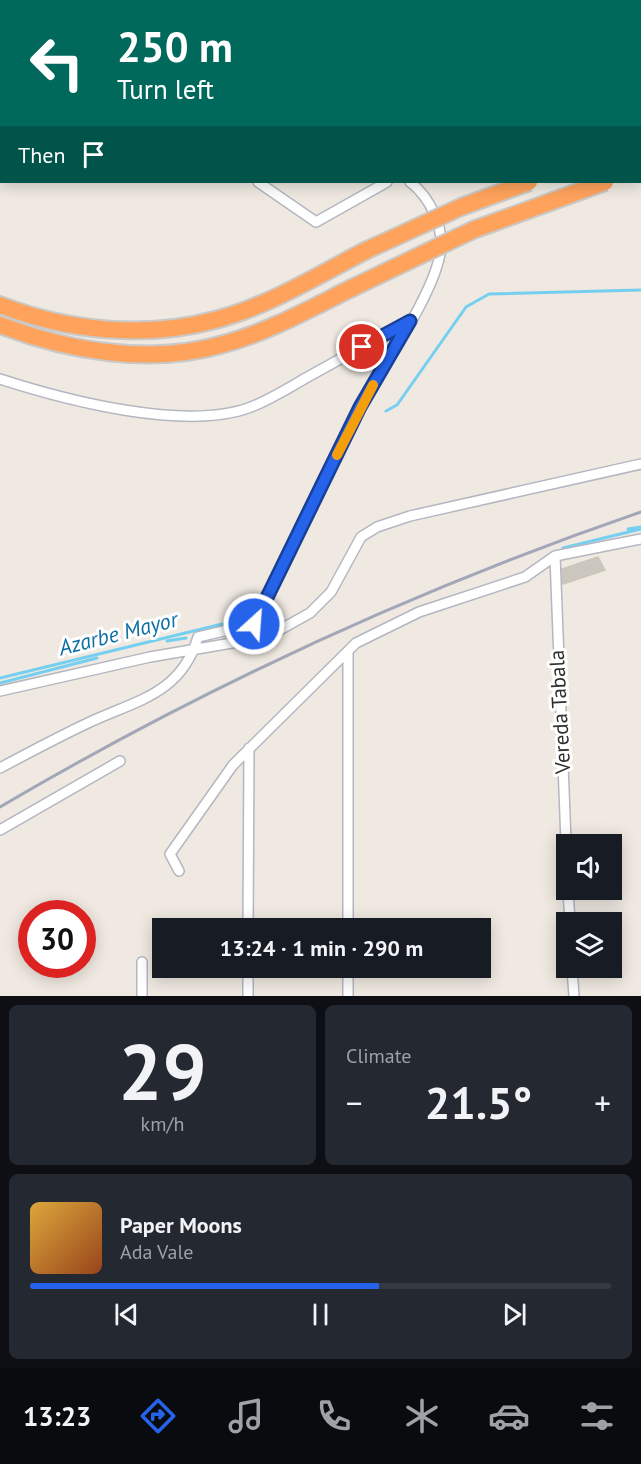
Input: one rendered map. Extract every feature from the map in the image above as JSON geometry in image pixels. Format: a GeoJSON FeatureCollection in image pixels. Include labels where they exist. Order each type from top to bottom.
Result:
{"type":"FeatureCollection","features":[{"type":"Feature","properties":{"kind":"highway"},"geometry":{"type":"LineString","coordinates":[[0,305],[72,326],[123,330],[160,329],[216,320],[301,284],[461,207],[526,183]]}},
{"type":"Feature","properties":{"kind":"highway"},"geometry":{"type":"LineString","coordinates":[[0,325],[51,342],[85,349],[175,353],[200,350],[235,341],[330,299],[473,230],[602,183]]}},
{"type":"Feature","properties":{"kind":"street"},"geometry":{"type":"LineString","coordinates":[[259,183],[316,222],[385,183]]}},
{"type":"Feature","properties":{"kind":"street"},"geometry":{"type":"LineString","coordinates":[[0,768],[91,721],[156,695],[182,668],[195,648],[198,637],[254,624],[360,407],[410,321],[435,272],[441,235],[429,202],[422,190],[412,183]]}},
{"type":"Feature","properties":{"kind":"street"},"geometry":{"type":"LineString","coordinates":[[0,379],[50,394],[169,415],[236,412],[262,402],[410,321]]}},
{"type":"Feature","properties":{"kind":"street"},"geometry":{"type":"LineString","coordinates":[[0,691],[195,648],[267,637],[310,613],[331,592],[361,537],[377,527],[410,516],[641,464]]}},
{"type":"Feature","properties":{"kind":"street"},"geometry":{"type":"LineString","coordinates":[[178,871],[170,854],[232,765],[356,643],[419,612],[525,577],[555,556],[641,539]]}},
{"type":"Feature","properties":{"kind":"street","name":"Vereda Tabala"},"geometry":{"type":"LineString","coordinates":[[555,556],[566,834]]}},
{"type":"Feature","properties":{"kind":"street"},"geometry":{"type":"LineString","coordinates":[[348,651],[348,918]]}},
{"type":"Feature","properties":{"kind":"street"},"geometry":{"type":"LineString","coordinates":[[248,918],[249,748]]}},
{"type":"Feature","properties":{"kind":"street"},"geometry":{"type":"LineString","coordinates":[[0,830],[120,760]]}},
{"type":"Feature","properties":{"kind":"street"},"geometry":{"type":"LineString","coordinates":[[142,962],[142,996]]}},
{"type":"Feature","properties":{"kind":"street"},"geometry":{"type":"LineString","coordinates":[[248,978],[248,996]]}},
{"type":"Feature","properties":{"kind":"street"},"geometry":{"type":"LineString","coordinates":[[348,978],[348,996]]}},
{"type":"Feature","properties":{"kind":"street"},"geometry":{"type":"LineString","coordinates":[[573,978],[574,996]]}},
{"type":"Feature","properties":{"kind":"building"},"geometry":{"type":"Polygon","coordinates":[[[598,557],[605,570],[563,584],[562,569],[598,557]]]}},
{"type":"Feature","properties":{"kind":"waterway"},"geometry":{"type":"LineString","coordinates":[[386,411],[397,405],[466,307],[489,294],[641,290]]}},
{"type":"Feature","properties":{"kind":"waterway","name":"Azarbe Mayor"},"geometry":{"type":"LineString","coordinates":[[628,529],[641,527]]}},
{"type":"Feature","properties":{"kind":"waterway","name":"Azarbe Mayor"},"geometry":{"type":"LineString","coordinates":[[563,548],[641,529]]}},
{"type":"Feature","properties":{"kind":"waterway","name":"Azarbe Mayor"},"geometry":{"type":"LineString","coordinates":[[0,678],[243,619]]}},
{"type":"Feature","properties":{"kind":"waterway"},"geometry":{"type":"LineString","coordinates":[[167,641],[186,638]]}},
{"type":"Feature","properties":{"kind":"waterway"},"geometry":{"type":"LineString","coordinates":[[0,683],[97,658]]}},
{"type":"Feature","properties":{"kind":"railway"},"geometry":{"type":"LineString","coordinates":[[0,807],[155,721],[313,643],[475,574],[641,512]]}},
{"type":"Feature","properties":{"kind":"slow traffic"},"geometry":{"type":"LineString","coordinates":[[337,455],[373,385]]}},
{"type":"Feature","properties":{"kind":"route"},"geometry":{"type":"LineString","coordinates":[[254,624],[360,407],[410,321],[362,347]]}}]}
